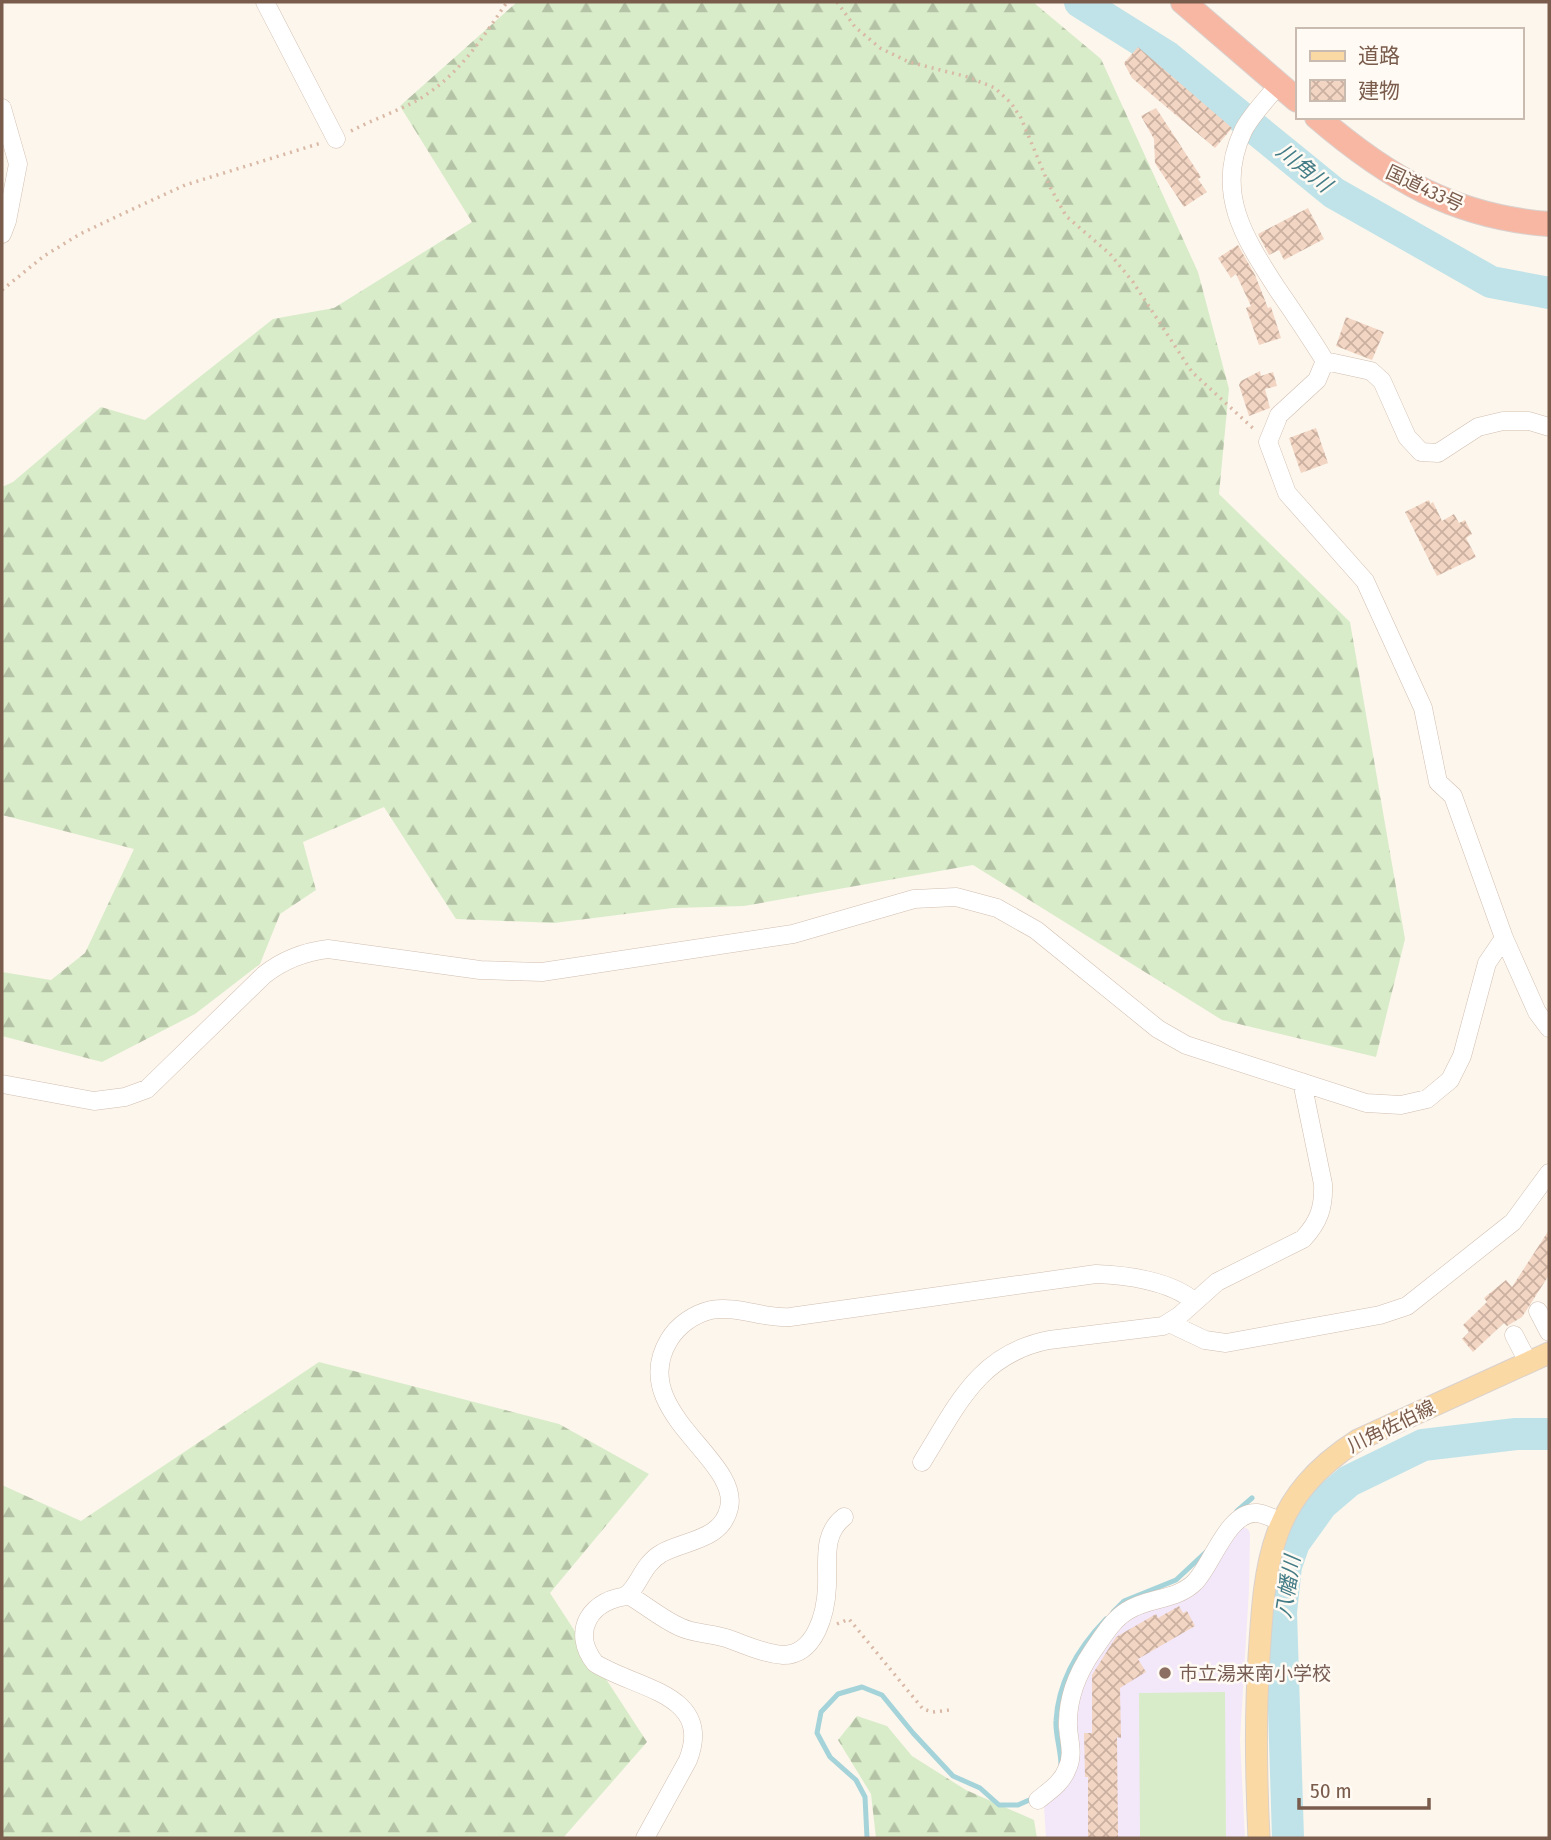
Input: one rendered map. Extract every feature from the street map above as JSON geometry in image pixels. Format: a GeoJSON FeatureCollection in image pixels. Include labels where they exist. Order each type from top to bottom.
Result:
{"type":"FeatureCollection","features":[{"type":"Feature","properties":{"kind":"highway"},"geometry":{"type":"LineString","coordinates":[[1183,2],[1296,99]]}},
{"type":"Feature","properties":{"kind":"highway","name":"国道433号"},"geometry":{"type":"LineString","coordinates":[[1319,119],[1367,159],[1419,190],[1475,211],[1505,218],[1549,223]]}},
{"type":"Feature","properties":{"kind":"main road","name":"川角佐伯線"},"geometry":{"type":"LineString","coordinates":[[1259,1838],[1254,1739],[1263,1592],[1270,1551],[1282,1522],[1310,1479],[1340,1451],[1376,1430],[1549,1353]]}},
{"type":"Feature","properties":{"kind":"street"},"geometry":{"type":"LineString","coordinates":[[265,2],[336,139]]}},
{"type":"Feature","properties":{"kind":"street"},"geometry":{"type":"LineString","coordinates":[[1279,84],[1244,129],[1237,148],[1231,176],[1236,215],[1247,243],[1325,361],[1371,371],[1382,381],[1407,437],[1421,452],[1438,453],[1478,427],[1503,421],[1528,421],[1549,428]]}},
{"type":"Feature","properties":{"kind":"street"},"geometry":{"type":"LineString","coordinates":[[2,108],[18,164],[2,234]]}},
{"type":"Feature","properties":{"kind":"street"},"geometry":{"type":"LineString","coordinates":[[1325,361],[1317,380],[1279,415],[1268,442],[1287,493],[1365,581],[1423,708],[1438,782],[1453,796],[1504,938],[1537,1012],[1549,1028]]}},
{"type":"Feature","properties":{"kind":"street"},"geometry":{"type":"LineString","coordinates":[[2,1084],[94,1101],[125,1097],[147,1088],[264,975],[278,964],[310,951],[328,950],[480,970],[542,972],[793,934],[914,899],[956,897],[997,908],[1036,930],[1158,1029],[1186,1045],[1366,1103],[1401,1105],[1427,1099],[1450,1080],[1462,1056],[1487,962],[1504,938]]}},
{"type":"Feature","properties":{"kind":"street"},"geometry":{"type":"LineString","coordinates":[[922,1462],[970,1384],[1015,1350],[1049,1340],[1153,1328],[1169,1323],[1217,1282],[1303,1239],[1314,1228],[1321,1214],[1323,1184],[1302,1082]]}},
{"type":"Feature","properties":{"kind":"street"},"geometry":{"type":"LineString","coordinates":[[1169,1323],[1205,1340],[1226,1343],[1394,1311],[1419,1298],[1513,1222],[1549,1173]]}},
{"type":"Feature","properties":{"kind":"street"},"geometry":{"type":"LineString","coordinates":[[645,1838],[693,1748],[692,1723],[677,1702],[595,1663],[587,1653],[583,1640],[589,1616],[598,1606],[631,1592],[641,1572],[660,1554],[717,1530],[726,1519],[730,1505],[729,1492],[723,1479],[672,1411],[661,1388],[661,1362],[670,1338],[689,1320],[700,1314],[726,1309],[771,1317],[790,1317],[1096,1274],[1164,1285],[1176,1289],[1194,1301]]}},
{"type":"Feature","properties":{"kind":"street"},"geometry":{"type":"LineString","coordinates":[[1538,1311],[1549,1332]]}},
{"type":"Feature","properties":{"kind":"street"},"geometry":{"type":"LineString","coordinates":[[1514,1335],[1528,1362]]}},
{"type":"Feature","properties":{"kind":"street"},"geometry":{"type":"LineString","coordinates":[[1038,1800],[1063,1778],[1068,1768],[1071,1756],[1068,1727],[1073,1686],[1090,1654],[1114,1623],[1135,1606],[1178,1594],[1188,1588],[1203,1572],[1238,1518],[1254,1513],[1282,1522]]}},
{"type":"Feature","properties":{"kind":"street"},"geometry":{"type":"LineString","coordinates":[[625,1596],[632,1597],[681,1628],[717,1635],[770,1653],[786,1655],[800,1650],[812,1640],[819,1627],[826,1600],[830,1533],[844,1517]]}},
{"type":"Feature","properties":{"kind":"path"},"geometry":{"type":"LineString","coordinates":[[2,290],[44,256],[80,234],[135,208],[186,186],[336,139],[415,101],[448,79],[468,58],[507,2]]}},
{"type":"Feature","properties":{"kind":"path"},"geometry":{"type":"LineString","coordinates":[[837,2],[855,27],[880,48],[909,62],[968,77],[995,89],[1011,103],[1021,118],[1049,185],[1066,216],[1110,254],[1133,282],[1192,372],[1268,442]]}},
{"type":"Feature","properties":{"kind":"path"},"geometry":{"type":"LineString","coordinates":[[812,1640],[849,1619],[923,1709],[933,1712],[950,1710]]}},
{"type":"Feature","properties":{"kind":"shaded area","name":"市立湯来南小学校"},"geometry":{"type":"Polygon","coordinates":[[[1243,1527],[1248,1529],[1250,1534],[1240,1739],[1245,1838],[1046,1838],[1044,1807],[1073,1726],[1078,1688],[1124,1620],[1168,1603],[1243,1527]]]}},
{"type":"Feature","properties":{"kind":"green space"},"geometry":{"type":"Polygon","coordinates":[[[517,2],[1033,2],[1101,59],[1198,272],[1229,389],[1219,494],[1350,622],[1405,939],[1376,1057],[1222,1020],[973,865],[744,906],[673,908],[554,923],[456,919],[384,807],[303,842],[316,890],[280,914],[260,964],[195,1014],[102,1062],[2,1036],[2,972],[51,980],[85,953],[134,849],[2,815],[2,487],[13,482],[101,407],[145,420],[273,319],[334,308],[472,222],[400,106],[517,2]]]}},
{"type":"Feature","properties":{"kind":"green space"},"geometry":{"type":"Polygon","coordinates":[[[319,1362],[559,1424],[649,1474],[550,1593],[647,1742],[563,1838],[2,1838],[2,1485],[81,1521],[319,1362]]]}},
{"type":"Feature","properties":{"kind":"green space"},"geometry":{"type":"Polygon","coordinates":[[[1225,1692],[1226,1838],[1140,1838],[1139,1693],[1225,1692]]]}},
{"type":"Feature","properties":{"kind":"green space"},"geometry":{"type":"Polygon","coordinates":[[[857,1716],[887,1726],[912,1756],[966,1790],[1034,1820],[1037,1838],[876,1838],[871,1794],[838,1740],[857,1716]]]}},
{"type":"Feature","properties":{"kind":"building"},"geometry":{"type":"Polygon","coordinates":[[[1138,47],[1232,128],[1215,148],[1132,78],[1124,63],[1138,47]]]}},
{"type":"Feature","properties":{"kind":"building"},"geometry":{"type":"Polygon","coordinates":[[[1156,108],[1201,177],[1198,179],[1207,192],[1184,207],[1155,163],[1154,139],[1141,116],[1156,108]]]}},
{"type":"Feature","properties":{"kind":"building"},"geometry":{"type":"Polygon","coordinates":[[[1308,208],[1324,239],[1284,260],[1279,250],[1269,255],[1258,234],[1308,208]]]}},
{"type":"Feature","properties":{"kind":"building"},"geometry":{"type":"Polygon","coordinates":[[[1238,245],[1255,275],[1268,308],[1271,307],[1281,338],[1259,345],[1246,308],[1251,306],[1236,274],[1231,278],[1218,258],[1238,245]]]}},
{"type":"Feature","properties":{"kind":"building"},"geometry":{"type":"Polygon","coordinates":[[[1346,317],[1384,332],[1372,360],[1336,346],[1346,317]]]}},
{"type":"Feature","properties":{"kind":"building"},"geometry":{"type":"Polygon","coordinates":[[[1260,371],[1261,376],[1273,372],[1277,386],[1265,389],[1270,408],[1249,416],[1239,385],[1241,381],[1260,371]]]}},
{"type":"Feature","properties":{"kind":"building"},"geometry":{"type":"Polygon","coordinates":[[[1316,428],[1328,463],[1301,473],[1289,438],[1316,428]]]}},
{"type":"Feature","properties":{"kind":"building"},"geometry":{"type":"Polygon","coordinates":[[[1429,500],[1430,504],[1433,502],[1442,521],[1454,514],[1459,523],[1465,520],[1472,534],[1466,538],[1476,557],[1437,576],[1405,512],[1429,500]]]}},
{"type":"Feature","properties":{"kind":"building"},"geometry":{"type":"Polygon","coordinates":[[[1549,1230],[1549,1275],[1522,1317],[1507,1326],[1504,1323],[1473,1352],[1462,1339],[1469,1332],[1463,1325],[1487,1302],[1484,1298],[1506,1280],[1512,1287],[1549,1230]]]}},
{"type":"Feature","properties":{"kind":"building"},"geometry":{"type":"Polygon","coordinates":[[[1179,1606],[1183,1613],[1187,1611],[1195,1626],[1138,1659],[1146,1672],[1120,1688],[1121,1738],[1117,1737],[1118,1838],[1088,1838],[1088,1777],[1085,1777],[1084,1733],[1092,1733],[1092,1675],[1116,1637],[1156,1614],[1158,1618],[1179,1606]]]}},
{"type":"Feature","properties":{"kind":"waterway","name":"川角川"},"geometry":{"type":"LineString","coordinates":[[1080,2],[1166,56],[1334,193],[1491,282],[1549,293]]}},
{"type":"Feature","properties":{"kind":"waterway","name":"八幡川"},"geometry":{"type":"LineString","coordinates":[[1288,1838],[1281,1612],[1286,1566],[1294,1543],[1322,1504],[1349,1481],[1423,1445],[1516,1434],[1549,1434]]}},
{"type":"Feature","properties":{"kind":"waterway"},"geometry":{"type":"LineString","coordinates":[[1237,1511],[1252,1498]]}},
{"type":"Feature","properties":{"kind":"waterway"},"geometry":{"type":"LineString","coordinates":[[1113,1612],[1124,1601],[1176,1580],[1206,1552]]}},
{"type":"Feature","properties":{"kind":"waterway"},"geometry":{"type":"LineString","coordinates":[[1061,1765],[1056,1726],[1061,1693],[1079,1653],[1106,1619]]}},
{"type":"Feature","properties":{"kind":"waterway"},"geometry":{"type":"LineString","coordinates":[[867,1838],[865,1797],[856,1780],[830,1757],[817,1733],[821,1712],[838,1694],[862,1687],[882,1695],[953,1776],[980,1788],[999,1805],[1018,1805],[1036,1797]]}},
{"type":"Feature","properties":{"kind":"place","name":"市立湯来南小学校"},"geometry":{"type":"Point","coordinates":[1165,1673]}}]}
